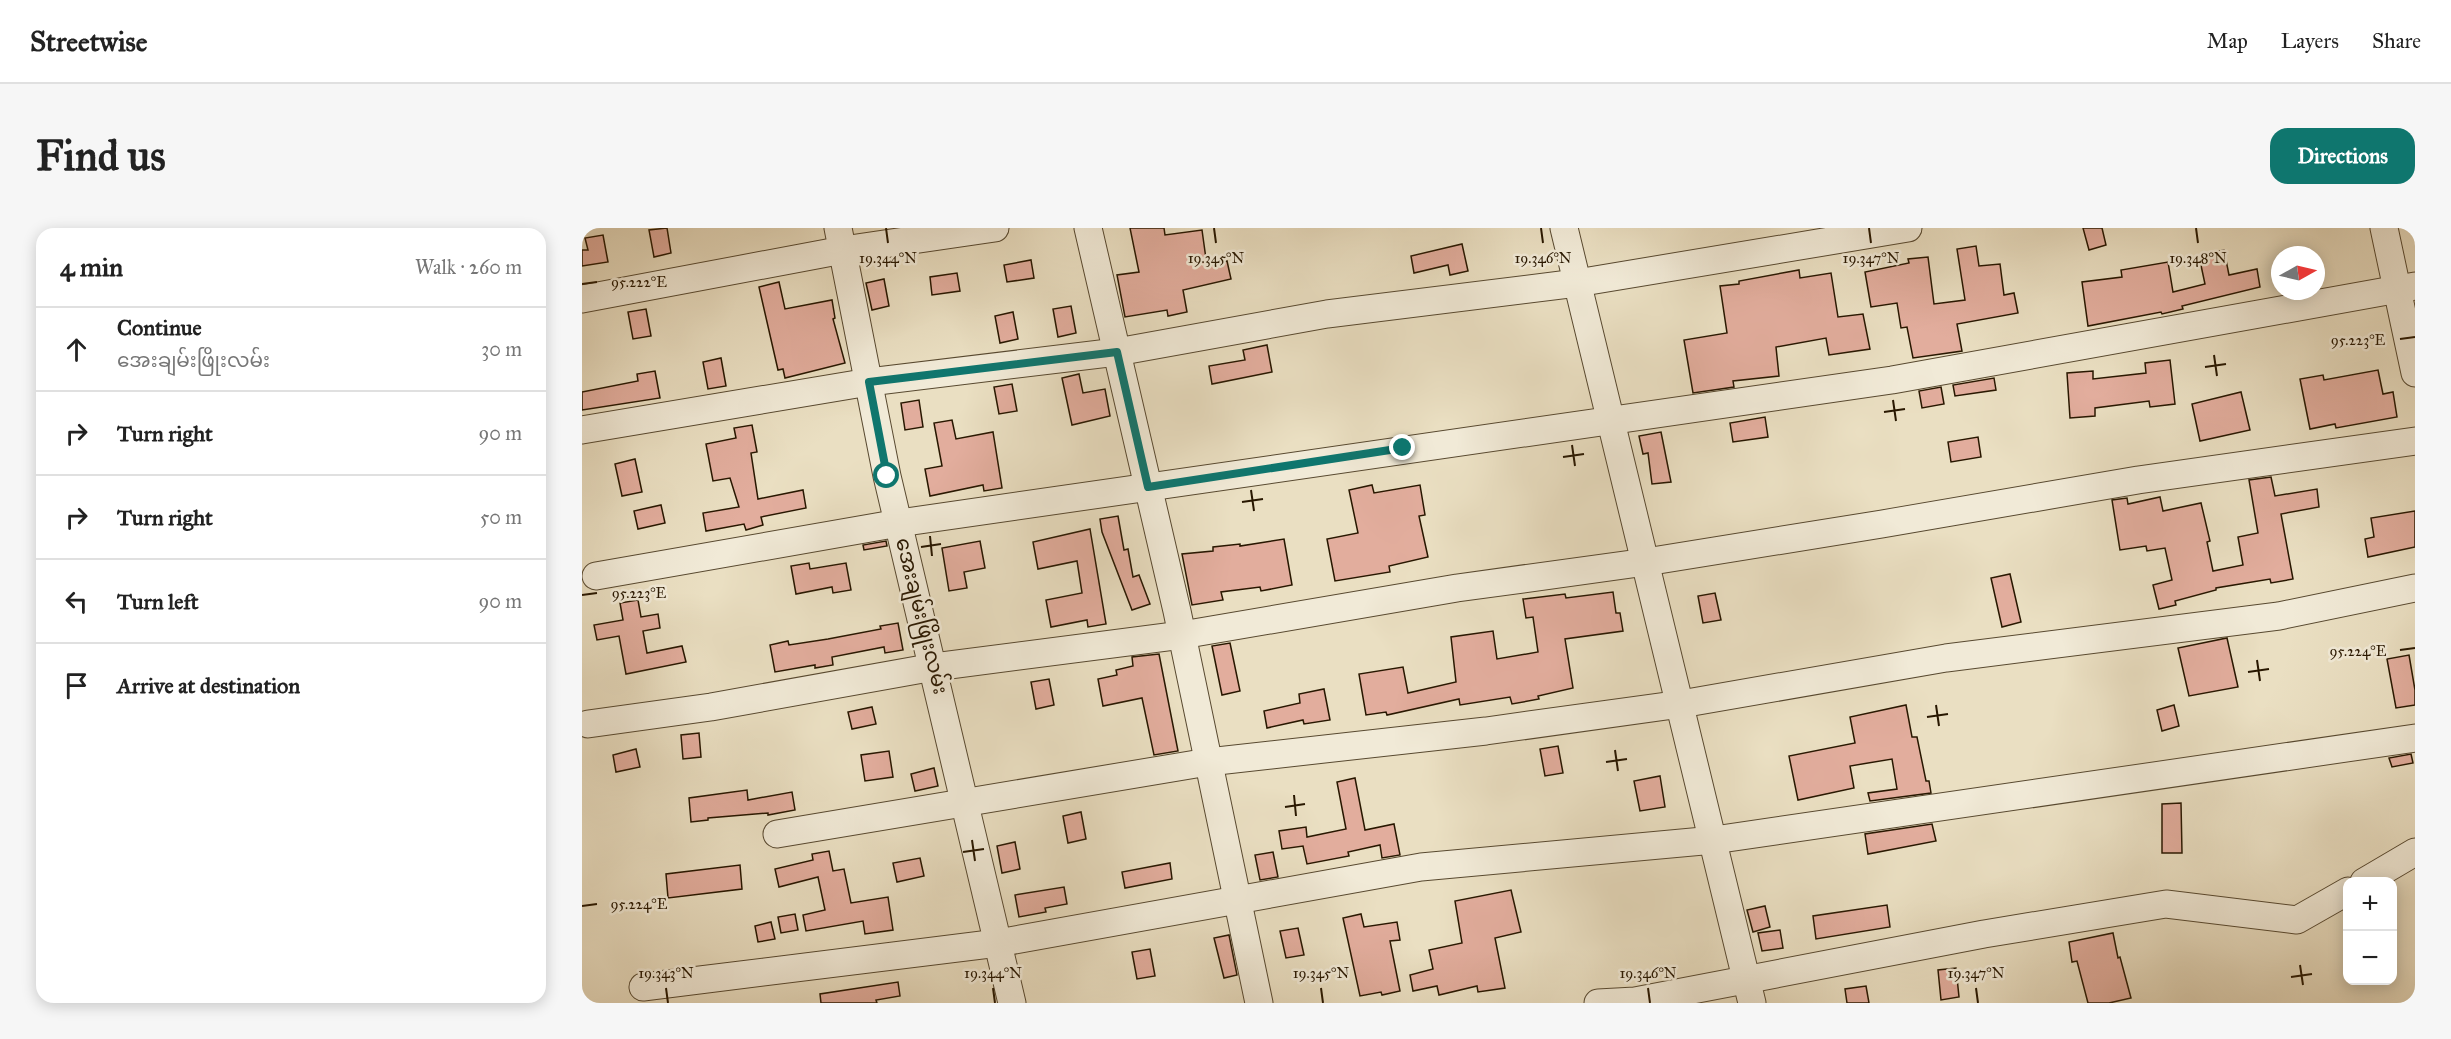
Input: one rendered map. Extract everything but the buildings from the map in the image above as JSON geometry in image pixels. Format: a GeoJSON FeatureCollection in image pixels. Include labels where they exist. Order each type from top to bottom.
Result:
{"type":"FeatureCollection","features":[{"type":"Feature","properties":{"kind":"street"},"geometry":{"type":"LineString","coordinates":[[582,299],[841,239],[995,228]]}},
{"type":"Feature","properties":{"kind":"street"},"geometry":{"type":"LineString","coordinates":[[1088,228],[1182,635],[1259,1003]]}},
{"type":"Feature","properties":{"kind":"street"},"geometry":{"type":"LineString","coordinates":[[1563,228],[1681,704],[1749,991]]}},
{"type":"Feature","properties":{"kind":"street"},"geometry":{"type":"LineString","coordinates":[[582,430],[869,382],[1117,352],[1327,314],[1577,284],[1908,228]]}},
{"type":"Feature","properties":{"kind":"street"},"geometry":{"type":"LineString","coordinates":[[2384,228],[2406,288],[2415,373]]}},
{"type":"Feature","properties":{"kind":"street","name":"အေးချမ်းဖြိုးလမ်း"},"geometry":{"type":"LineString","coordinates":[[841,239],[899,523],[1012,1003]]}},
{"type":"Feature","properties":{"kind":"street"},"geometry":{"type":"LineString","coordinates":[[596,576],[899,523],[1892,380],[2406,288]]}},
{"type":"Feature","properties":{"kind":"street"},"geometry":{"type":"LineString","coordinates":[[588,724],[711,707],[934,667],[1182,635],[1457,588],[1646,562],[2138,480],[2415,441]]}},
{"type":"Feature","properties":{"kind":"street"},"geometry":{"type":"LineString","coordinates":[[777,834],[1208,762],[1486,731],[1681,704],[1946,658],[2279,616],[2415,588]]}},
{"type":"Feature","properties":{"kind":"street"},"geometry":{"type":"LineString","coordinates":[[643,987],[998,943],[1421,867],[1714,840],[2415,738]]}},
{"type":"Feature","properties":{"kind":"street"},"geometry":{"type":"LineString","coordinates":[[2372,877],[2415,852]]}},
{"type":"Feature","properties":{"kind":"street"},"geometry":{"type":"LineString","coordinates":[[1598,1003],[1749,991],[2166,904],[2297,920],[2343,894]]}},
{"type":"Feature","properties":{"kind":"route"},"geometry":{"type":"LineString","coordinates":[[887,476],[869,382],[1117,352],[1148,487],[1403,448]]}}]}
